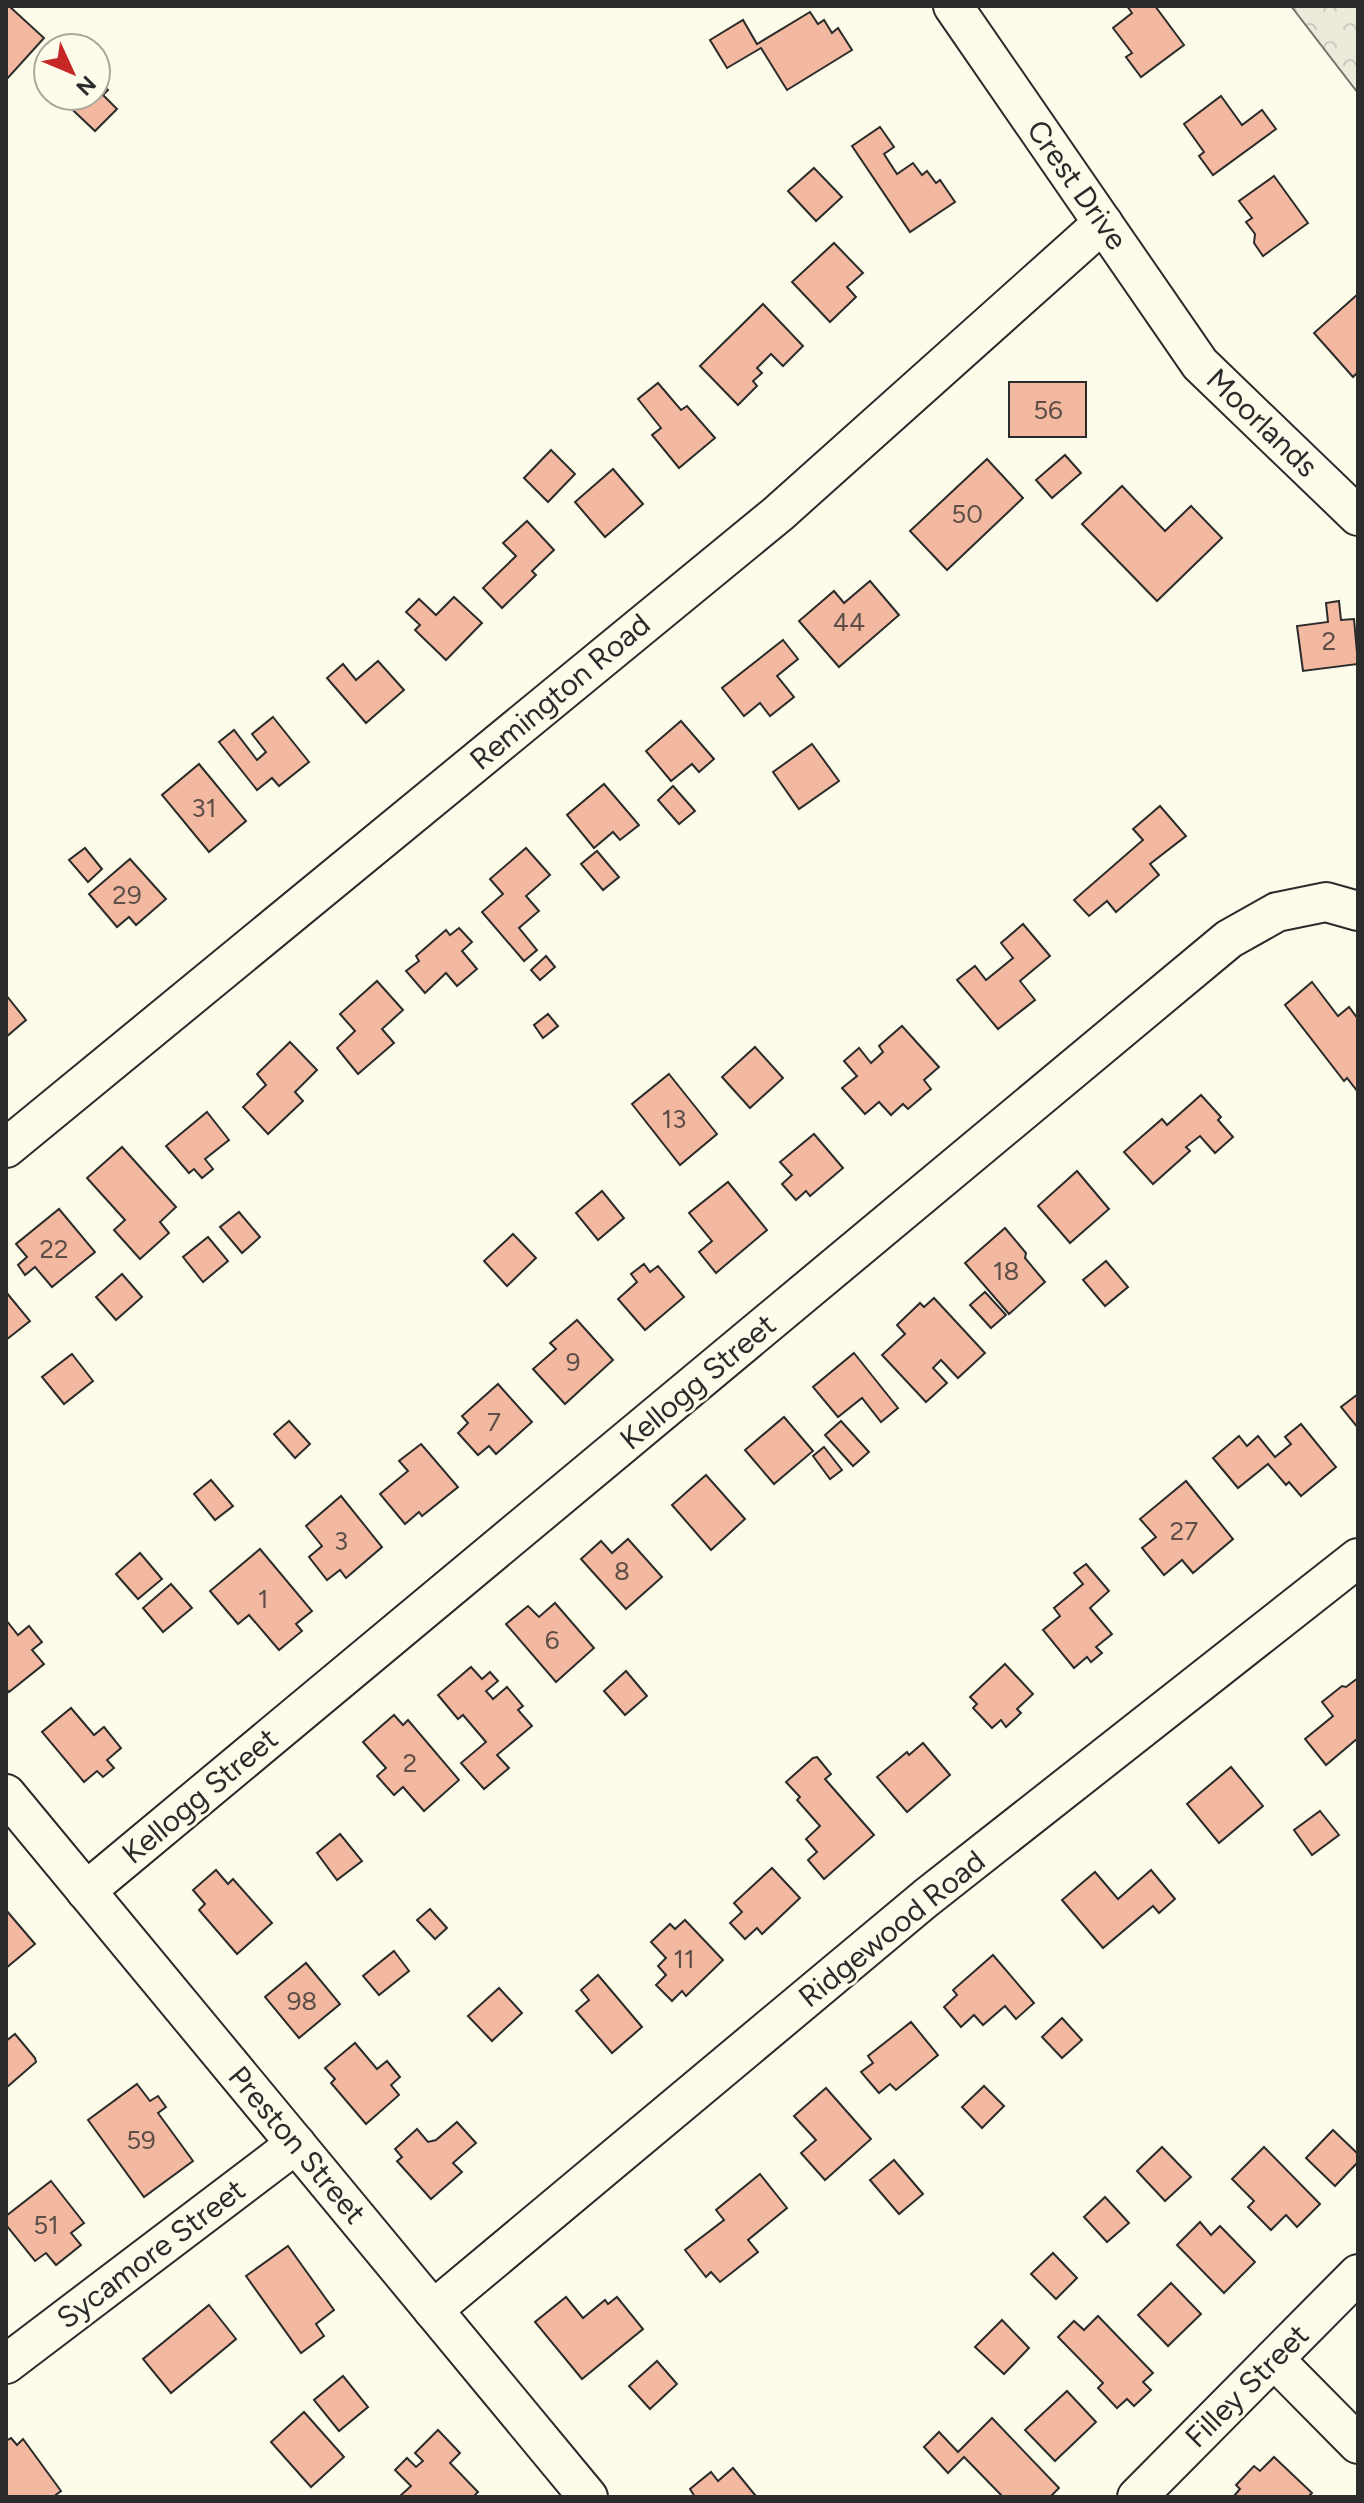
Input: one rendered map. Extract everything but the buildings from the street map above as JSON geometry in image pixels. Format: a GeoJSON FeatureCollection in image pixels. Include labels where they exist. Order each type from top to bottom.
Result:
{"type":"FeatureCollection","features":[{"type":"Feature","properties":{"kind":"street","name":"Crest Drive"},"geometry":{"type":"LineString","coordinates":[[953,6],[1200,364]]}},
{"type":"Feature","properties":{"kind":"street","name":"Remington Road"},"geometry":{"type":"LineString","coordinates":[[6,1148],[779,513],[1103,223]]}},
{"type":"Feature","properties":{"kind":"street","name":"Moorlands"},"geometry":{"type":"LineString","coordinates":[[1200,364],[1358,516]]}},
{"type":"Feature","properties":{"kind":"street","name":"Kellogg Street"},"geometry":{"type":"LineString","coordinates":[[86,1891],[1229,939],[1277,912],[1342,906]]}},
{"type":"Feature","properties":{"kind":"street","name":"Ridgewood Road"},"geometry":{"type":"LineString","coordinates":[[433,2310],[926,1898],[1358,1558]]}},
{"type":"Feature","properties":{"kind":"street","name":"Preston Street"},"geometry":{"type":"LineString","coordinates":[[6,1794],[588,2497]]}},
{"type":"Feature","properties":{"kind":"street","name":"Sycamore Street"},"geometry":{"type":"LineString","coordinates":[[6,2364],[296,2144]]}},
{"type":"Feature","properties":{"kind":"street","name":"Filley Street"},"geometry":{"type":"LineString","coordinates":[[1137,2497],[1358,2274]]}},
{"type":"Feature","properties":{"kind":"street"},"geometry":{"type":"LineString","coordinates":[[1274,2359],[1358,2444]]}},
{"type":"Feature","properties":{"kind":"green space"},"geometry":{"type":"Polygon","coordinates":[[[1291,6],[1358,6],[1358,93],[1291,6]]]}}]}
